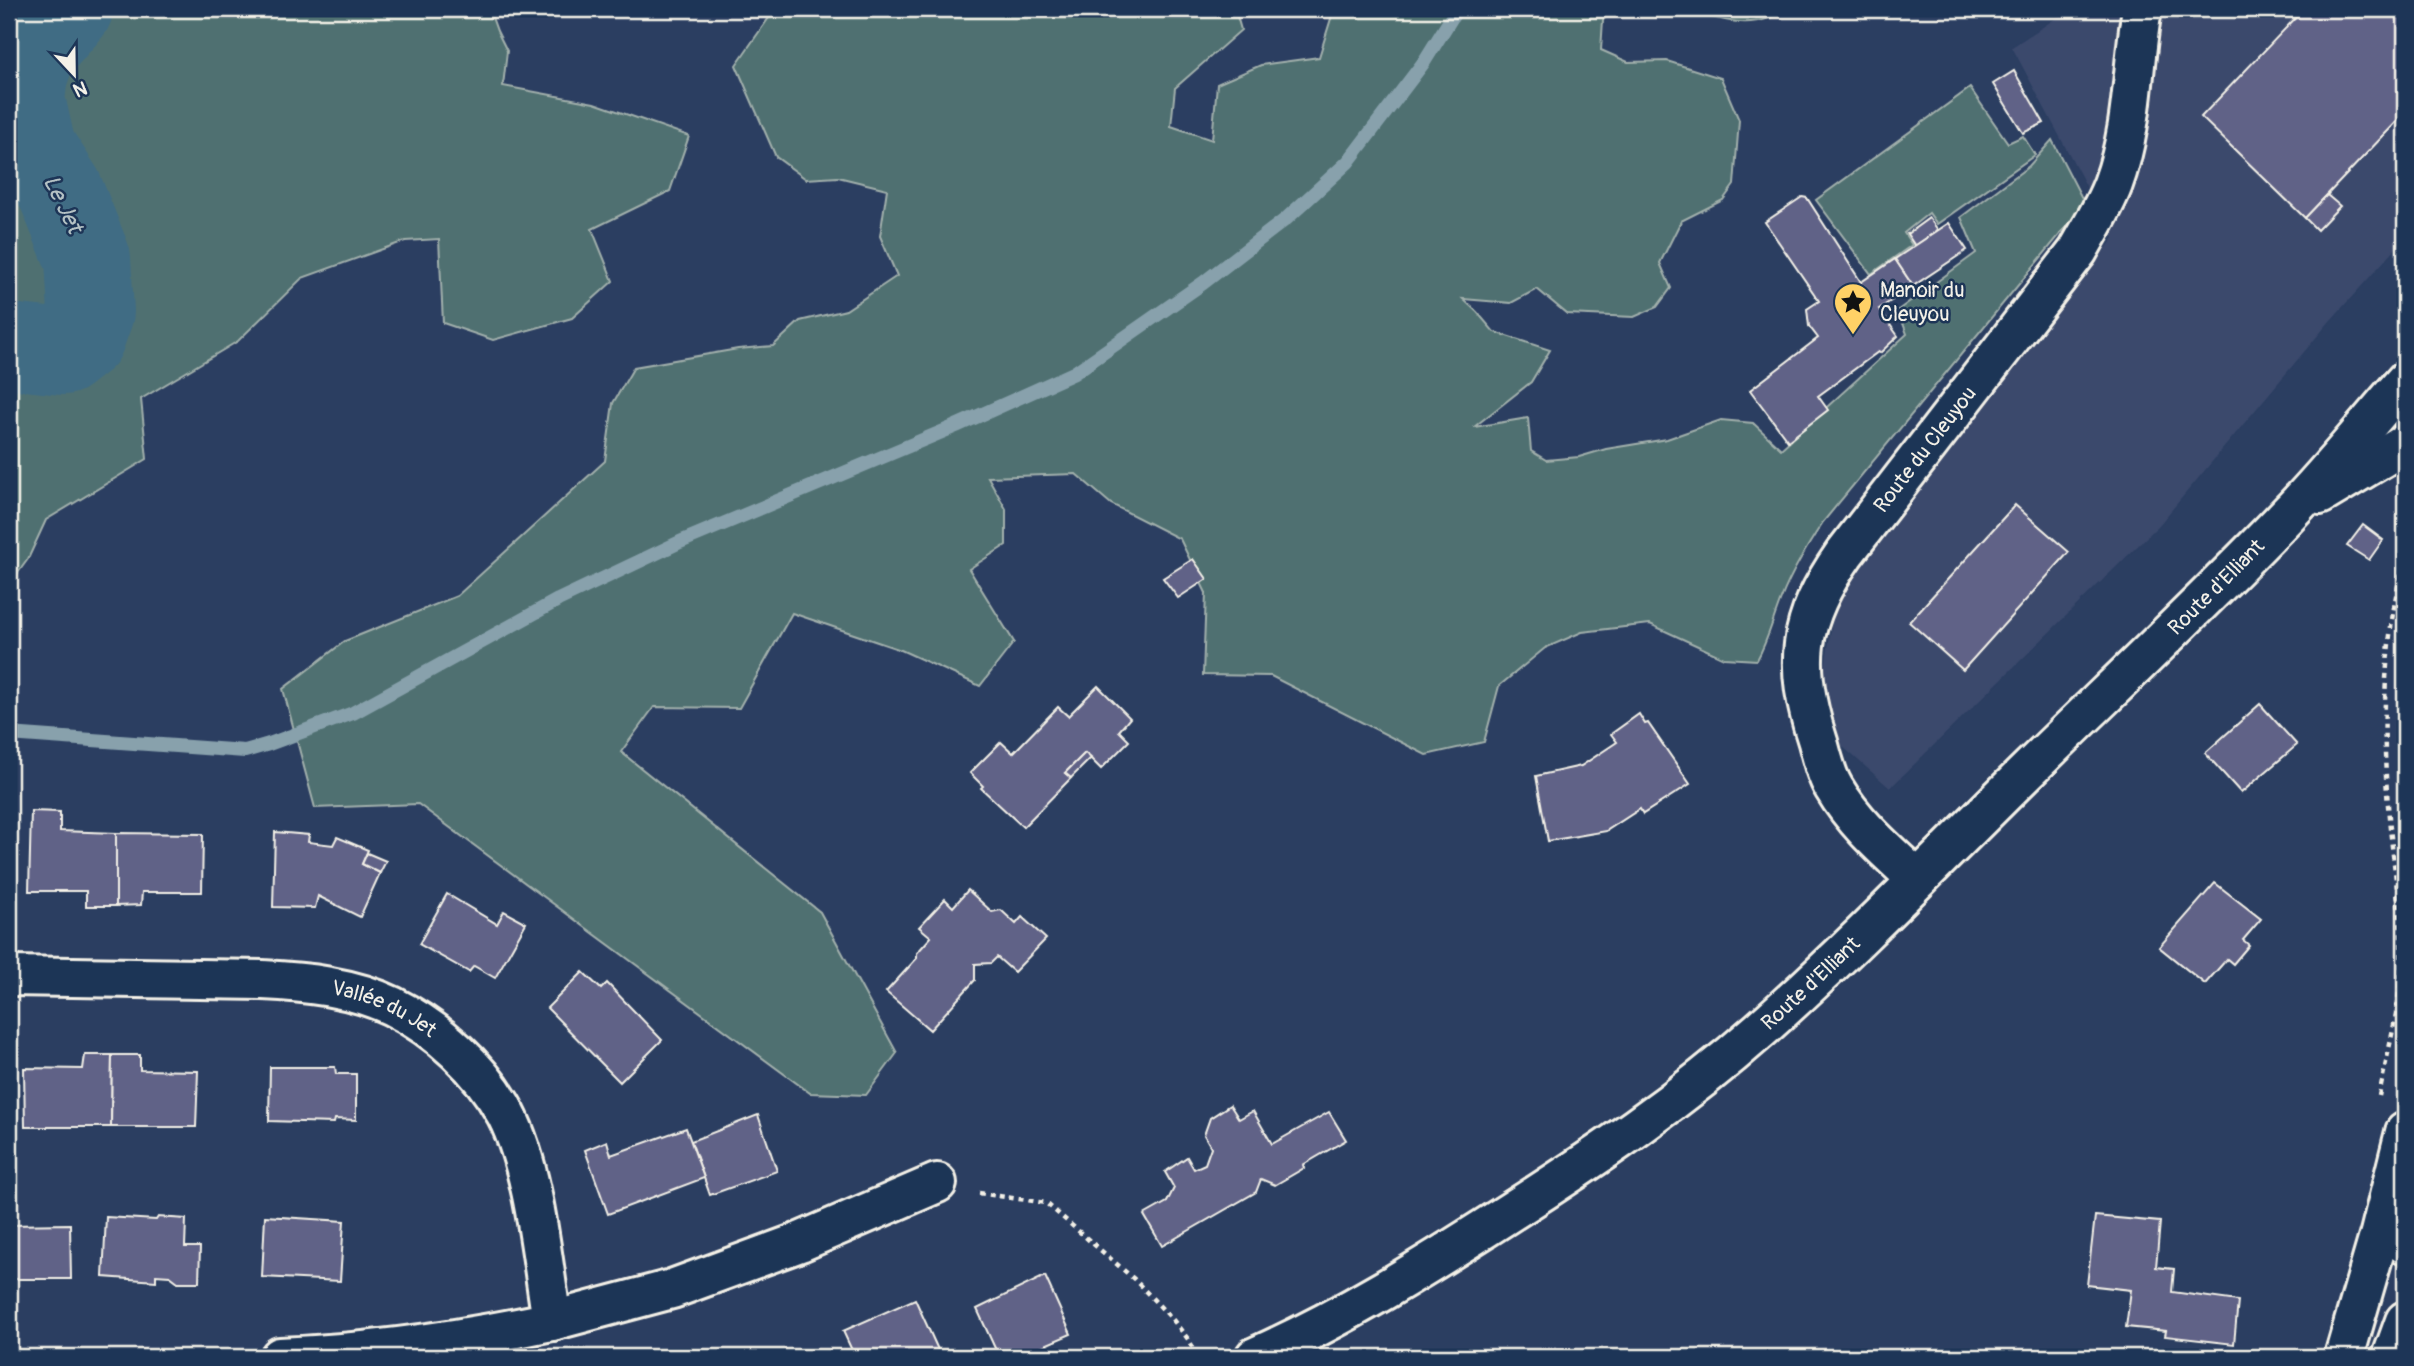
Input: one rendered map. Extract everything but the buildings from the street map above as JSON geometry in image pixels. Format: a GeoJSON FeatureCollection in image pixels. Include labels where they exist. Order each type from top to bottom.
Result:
{"type":"FeatureCollection","features":[{"type":"Feature","properties":{"kind":"street","name":"Route du Cleuyou"},"geometry":{"type":"LineString","coordinates":[[1917,879],[1856,819],[1833,786],[1807,704],[1801,665],[1805,632],[1827,578],[2078,251],[2103,206],[2120,162],[2129,120],[2142,9]]}},
{"type":"Feature","properties":{"kind":"street","name":"Route d'Elliant"},"geometry":{"type":"LineString","coordinates":[[1255,1357],[1291,1341],[1433,1261],[1622,1140],[1692,1087],[1759,1031],[2291,511],[2405,381]]}},
{"type":"Feature","properties":{"kind":"street","name":"Route d'Elliant"},"geometry":{"type":"LineString","coordinates":[[2291,511],[2405,444]]}},
{"type":"Feature","properties":{"kind":"street","name":"Vallée du Jet"},"geometry":{"type":"LineString","coordinates":[[9,976],[291,981],[350,992],[391,1006],[439,1035],[486,1084],[506,1115],[532,1197],[552,1321]]}},
{"type":"Feature","properties":{"kind":"street"},"geometry":{"type":"LineString","coordinates":[[2344,1357],[2380,1233],[2405,1132]]}},
{"type":"Feature","properties":{"kind":"street"},"geometry":{"type":"LineString","coordinates":[[281,1357],[373,1352],[422,1346],[552,1321],[709,1276],[800,1242],[937,1183]]}},
{"type":"Feature","properties":{"kind":"street"},"geometry":{"type":"LineString","coordinates":[[2405,1221],[2405,1244]]}},
{"type":"Feature","properties":{"kind":"street"},"geometry":{"type":"LineString","coordinates":[[2392,1357],[2405,1321]]}},
{"type":"Feature","properties":{"kind":"path"},"geometry":{"type":"LineString","coordinates":[[2378,1098],[2398,1004],[2401,969],[2400,911],[2388,808],[2385,717],[2390,634],[2405,555]]}},
{"type":"Feature","properties":{"kind":"path"},"geometry":{"type":"LineString","coordinates":[[937,1183],[981,1194],[1046,1203],[1135,1279],[1173,1320],[1199,1357]]}},
{"type":"Feature","properties":{"kind":"shaded area"},"geometry":{"type":"Polygon","coordinates":[[[26,9],[121,9],[69,56],[61,71],[52,110],[62,139],[9,157],[9,31],[26,9]]]}},
{"type":"Feature","properties":{"kind":"shaded area"},"geometry":{"type":"Polygon","coordinates":[[[2070,9],[2405,9],[2405,238],[2330,321],[2159,525],[1890,788],[1835,740],[1821,690],[1836,599],[2114,238],[2012,47],[2070,9]]]}},
{"type":"Feature","properties":{"kind":"green space"},"geometry":{"type":"Polygon","coordinates":[[[9,9],[489,9],[507,51],[503,86],[594,103],[689,136],[670,191],[592,229],[613,281],[572,318],[493,340],[443,323],[439,239],[405,241],[302,278],[238,341],[141,399],[147,459],[46,520],[28,559],[9,585],[9,9]]]}},
{"type":"Feature","properties":{"kind":"green space"},"geometry":{"type":"Polygon","coordinates":[[[775,9],[1235,9],[1241,30],[1175,88],[1171,126],[1212,140],[1217,84],[1261,65],[1319,57],[1334,9],[1614,9],[1603,20],[1601,50],[1628,62],[1667,61],[1721,78],[1739,120],[1734,185],[1723,200],[1681,221],[1660,263],[1671,288],[1657,307],[1634,317],[1567,314],[1537,289],[1511,303],[1463,299],[1494,332],[1550,350],[1531,382],[1474,427],[1528,418],[1531,451],[1546,460],[1579,457],[1606,449],[1667,439],[1721,420],[1753,423],[1781,449],[1907,334],[1898,310],[1976,253],[1961,217],[2029,166],[2052,140],[2085,204],[1823,522],[1790,579],[1757,660],[1724,658],[1650,624],[1582,632],[1545,648],[1499,686],[1484,742],[1426,755],[1271,676],[1203,675],[1206,593],[1180,539],[1111,504],[1076,474],[988,477],[1006,509],[1006,545],[969,569],[1014,642],[980,686],[901,650],[792,613],[739,708],[654,707],[621,752],[820,912],[897,1053],[866,1095],[810,1093],[418,804],[315,808],[283,689],[345,641],[457,596],[605,461],[613,403],[634,367],[738,349],[773,346],[800,321],[846,310],[897,276],[880,236],[887,189],[838,177],[806,179],[776,157],[736,65],[775,9]]]}},
{"type":"Feature","properties":{"kind":"green space"},"geometry":{"type":"Polygon","coordinates":[[[1683,9],[1786,9],[1761,21],[1736,22],[1683,9]]]}},
{"type":"Feature","properties":{"kind":"green space"},"geometry":{"type":"Polygon","coordinates":[[[1970,88],[2008,143],[2023,136],[2035,155],[1937,224],[1929,213],[1904,233],[1912,245],[1871,274],[1816,200],[1970,88]]]}},
{"type":"Feature","properties":{"kind":"waterway","name":"Le Jet"},"geometry":{"type":"LineString","coordinates":[[9,346],[63,352],[82,337],[91,312],[88,259],[60,190],[33,149],[22,99],[25,75],[34,50],[70,9]]}},
{"type":"Feature","properties":{"kind":"waterway"},"geometry":{"type":"LineString","coordinates":[[9,734],[245,751],[269,744],[353,713],[558,600],[680,542],[956,426],[1074,373],[1203,283],[1286,219],[1348,162],[1424,62],[1457,9]]}},
{"type":"Feature","properties":{"kind":"place","name":"Manoir du Cleuyou"},"geometry":{"type":"Point","coordinates":[1853,336]}}]}
